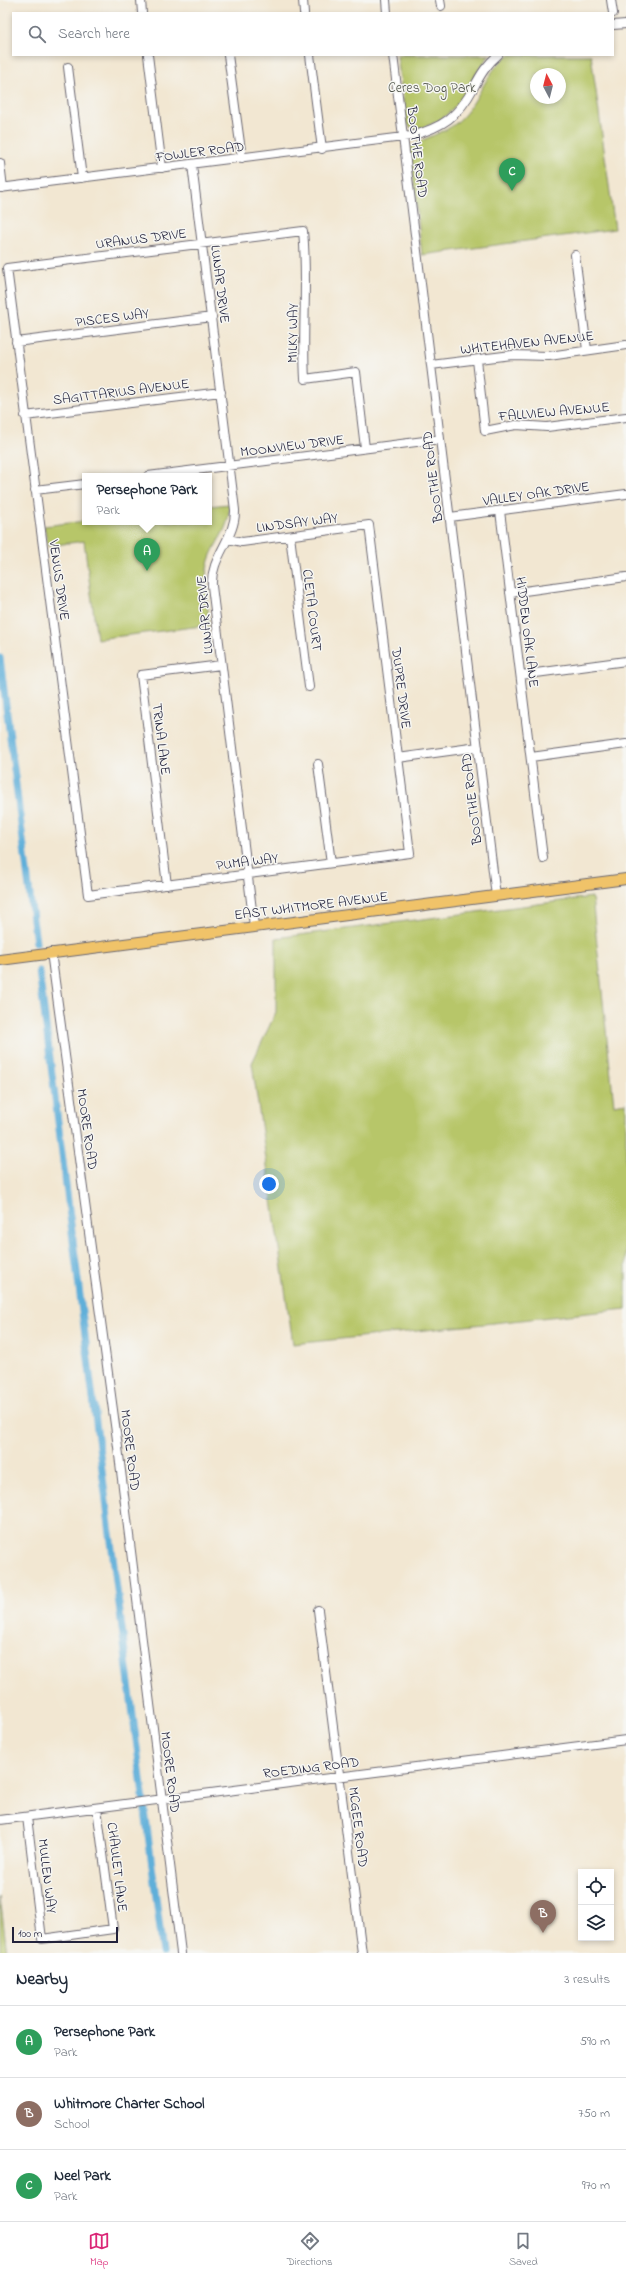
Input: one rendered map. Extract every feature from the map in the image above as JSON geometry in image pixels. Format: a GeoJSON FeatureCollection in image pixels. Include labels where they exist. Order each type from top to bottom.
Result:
{"type":"FeatureCollection","features":[{"type":"Feature","properties":{"kind":"main road","name":"EAST WHITMORE AVENUE"},"geometry":{"type":"LineString","coordinates":[[0,960],[51,952],[626,879]]}},
{"type":"Feature","properties":{"kind":"street"},"geometry":{"type":"LineString","coordinates":[[141,0],[142,12]]}},
{"type":"Feature","properties":{"kind":"street"},"geometry":{"type":"LineString","coordinates":[[303,0],[304,12]]}},
{"type":"Feature","properties":{"kind":"street"},"geometry":{"type":"LineString","coordinates":[[386,0],[387,12]]}},
{"type":"Feature","properties":{"kind":"street"},"geometry":{"type":"LineString","coordinates":[[611,0],[613,12]]}},
{"type":"Feature","properties":{"kind":"street"},"geometry":{"type":"LineString","coordinates":[[614,25],[626,24]]}},
{"type":"Feature","properties":{"kind":"street"},"geometry":{"type":"LineString","coordinates":[[148,56],[162,168]]}},
{"type":"Feature","properties":{"kind":"street"},"geometry":{"type":"LineString","coordinates":[[228,56],[242,158]]}},
{"type":"Feature","properties":{"kind":"street"},"geometry":{"type":"LineString","coordinates":[[310,56],[322,149]]}},
{"type":"Feature","properties":{"kind":"street","name":"BOOTHE ROAD"},"geometry":{"type":"LineString","coordinates":[[393,56],[496,896]]}},
{"type":"Feature","properties":{"kind":"street","name":"FOWLER ROAD"},"geometry":{"type":"LineString","coordinates":[[2,188],[403,138],[428,131],[448,121],[458,113],[483,70],[497,56]]}},
{"type":"Feature","properties":{"kind":"street"},"geometry":{"type":"LineString","coordinates":[[68,67],[82,178]]}},
{"type":"Feature","properties":{"kind":"street"},"geometry":{"type":"LineString","coordinates":[[0,163],[2,188]]}},
{"type":"Feature","properties":{"kind":"street","name":"LUNAR DRIVE"},"geometry":{"type":"LineString","coordinates":[[192,165],[212,317],[235,515],[228,539],[216,560],[212,580],[221,665],[254,926]]}},
{"type":"Feature","properties":{"kind":"street","name":"URANUS DRIVE"},"geometry":{"type":"LineString","coordinates":[[7,268],[303,231]]}},
{"type":"Feature","properties":{"kind":"street","name":"MILKY WAY"},"geometry":{"type":"LineString","coordinates":[[303,231],[306,284],[303,344],[305,379],[356,372],[365,448]]}},
{"type":"Feature","properties":{"kind":"street"},"geometry":{"type":"LineString","coordinates":[[575,255],[587,350]]}},
{"type":"Feature","properties":{"kind":"street","name":"VENUS DRIVE"},"geometry":{"type":"LineString","coordinates":[[7,268],[88,895]]}},
{"type":"Feature","properties":{"kind":"street","name":"PISCES WAY"},"geometry":{"type":"LineString","coordinates":[[16,342],[212,317]]}},
{"type":"Feature","properties":{"kind":"street","name":"WHITEHAVEN AVENUE"},"geometry":{"type":"LineString","coordinates":[[431,365],[512,355],[549,356],[626,345]]}},
{"type":"Feature","properties":{"kind":"street","name":"FALLVIEW AVENUE"},"geometry":{"type":"LineString","coordinates":[[477,360],[485,431],[516,425],[547,427],[626,417]]}},
{"type":"Feature","properties":{"kind":"street","name":"SAGITTARIUS AVENUE"},"geometry":{"type":"LineString","coordinates":[[25,416],[221,392]]}},
{"type":"Feature","properties":{"kind":"street","name":"MOONVIEW DRIVE"},"geometry":{"type":"LineString","coordinates":[[173,473],[440,439]]}},
{"type":"Feature","properties":{"kind":"street"},"geometry":{"type":"LineString","coordinates":[[35,490],[82,484]]}},
{"type":"Feature","properties":{"kind":"street","name":"VALLEY OAK DRIVE"},"geometry":{"type":"LineString","coordinates":[[450,517],[626,494]]}},
{"type":"Feature","properties":{"kind":"street","name":"HIDDEN OAK LANE"},"geometry":{"type":"LineString","coordinates":[[500,510],[543,858]]}},
{"type":"Feature","properties":{"kind":"street","name":"LINDSAY WAY"},"geometry":{"type":"LineString","coordinates":[[228,539],[241,542],[369,525]]}},
{"type":"Feature","properties":{"kind":"street","name":"DUPRE DRIVE"},"geometry":{"type":"LineString","coordinates":[[369,525],[410,853]]}},
{"type":"Feature","properties":{"kind":"street","name":"CLETA COURT"},"geometry":{"type":"LineString","coordinates":[[290,536],[309,687]]}},
{"type":"Feature","properties":{"kind":"street"},"geometry":{"type":"LineString","coordinates":[[510,593],[626,577]]}},
{"type":"Feature","properties":{"kind":"street"},"geometry":{"type":"LineString","coordinates":[[521,675],[626,661]]}},
{"type":"Feature","properties":{"kind":"street","name":"TRINA LANE"},"geometry":{"type":"LineString","coordinates":[[167,885],[141,676],[221,665]]}},
{"type":"Feature","properties":{"kind":"street"},"geometry":{"type":"LineString","coordinates":[[531,757],[626,744]]}},
{"type":"Feature","properties":{"kind":"street"},"geometry":{"type":"LineString","coordinates":[[398,758],[478,747]]}},
{"type":"Feature","properties":{"kind":"street"},"geometry":{"type":"LineString","coordinates":[[318,764],[331,864]]}},
{"type":"Feature","properties":{"kind":"street","name":"PUMA WAY"},"geometry":{"type":"LineString","coordinates":[[88,895],[410,853]]}},
{"type":"Feature","properties":{"kind":"street","name":"MOORE ROAD"},"geometry":{"type":"LineString","coordinates":[[51,952],[115,1424],[181,1953]]}},
{"type":"Feature","properties":{"kind":"street","name":"MCGEE ROAD"},"geometry":{"type":"LineString","coordinates":[[318,1610],[362,1953]]}},
{"type":"Feature","properties":{"kind":"street","name":"ROEDING ROAD"},"geometry":{"type":"LineString","coordinates":[[0,1820],[626,1740]]}},
{"type":"Feature","properties":{"kind":"street","name":"CHAULET LANE"},"geometry":{"type":"LineString","coordinates":[[42,1939],[113,1929],[97,1808]]}},
{"type":"Feature","properties":{"kind":"street","name":"MULLEN WAY"},"geometry":{"type":"LineString","coordinates":[[27,1817],[42,1939]]}},
{"type":"Feature","properties":{"kind":"green space","name":"Ceres Dog Park"},"geometry":{"type":"Polygon","coordinates":[[[397,56],[489,56],[456,106],[447,114],[437,121],[416,129],[409,126],[406,122],[397,56]]]}},
{"type":"Feature","properties":{"kind":"green space"},"geometry":{"type":"Polygon","coordinates":[[[508,56],[591,56],[615,229],[422,255],[410,149],[417,143],[455,124],[470,108],[500,62],[508,56]]]}},
{"type":"Feature","properties":{"kind":"green space"},"geometry":{"type":"Polygon","coordinates":[[[229,504],[229,513],[225,528],[208,564],[206,594],[210,625],[97,639],[84,541],[48,546],[44,526],[82,521],[82,525],[212,525],[212,506],[229,504]]]}},
{"type":"Feature","properties":{"kind":"green space"},"geometry":{"type":"Polygon","coordinates":[[[592,897],[614,1105],[626,1103],[626,1309],[293,1344],[252,1063],[276,1012],[276,938],[592,897]]]}},
{"type":"Feature","properties":{"kind":"green space"},"geometry":{"type":"Polygon","coordinates":[[[0,1897],[7,1953],[0,1953],[0,1897]]]}},
{"type":"Feature","properties":{"kind":"waterway"},"geometry":{"type":"LineString","coordinates":[[0,658],[36,943]]}},
{"type":"Feature","properties":{"kind":"waterway"},"geometry":{"type":"LineString","coordinates":[[39,971],[163,1953]]}},
{"type":"Feature","properties":{"kind":"place","name":"Neel Park"},"geometry":{"type":"Point","coordinates":[512,191]}},
{"type":"Feature","properties":{"kind":"place","name":"Persephone Park"},"geometry":{"type":"Point","coordinates":[147,571]}},
{"type":"Feature","properties":{"kind":"place","name":"Whitmore Charter School"},"geometry":{"type":"Point","coordinates":[543,1933]}}]}
